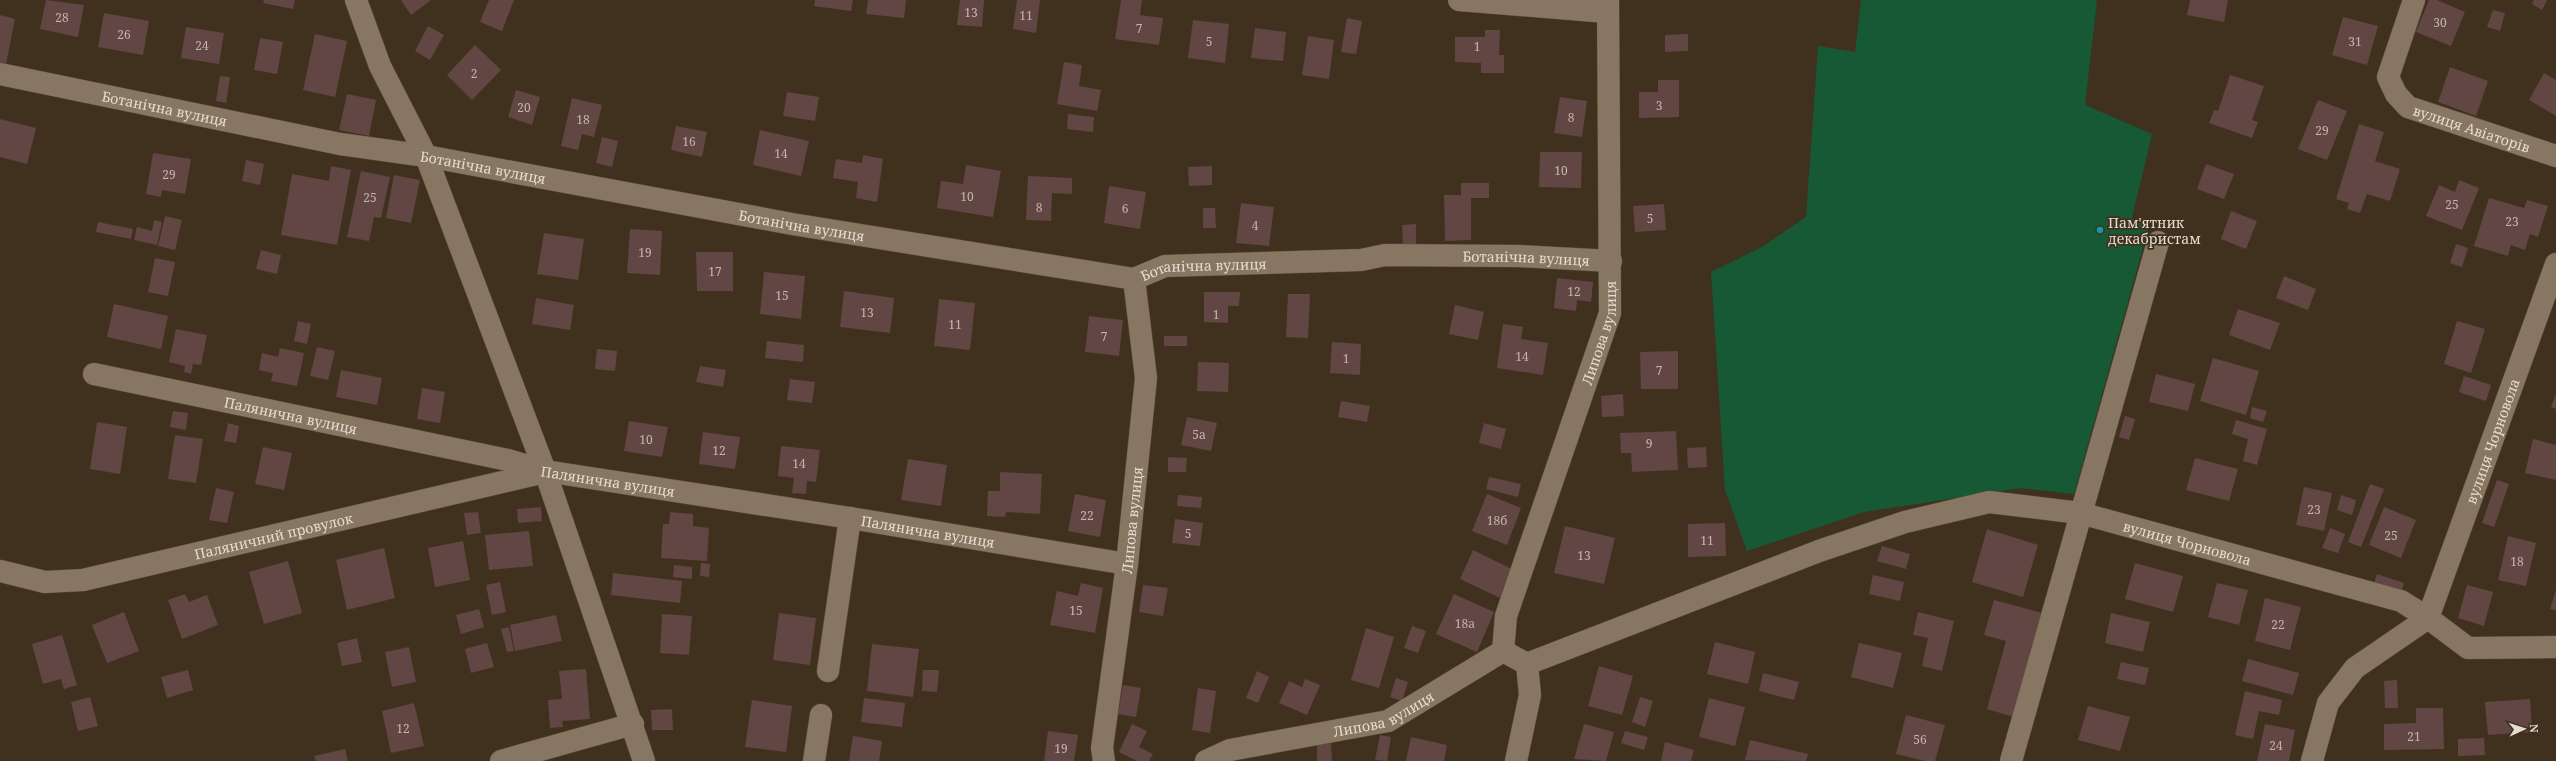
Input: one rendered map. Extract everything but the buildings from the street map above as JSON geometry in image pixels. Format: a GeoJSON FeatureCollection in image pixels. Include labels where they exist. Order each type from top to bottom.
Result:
{"type":"FeatureCollection","features":[{"type":"Feature","properties":{"kind":"street"},"geometry":{"type":"LineString","coordinates":[[356,0],[380,66],[426,156],[545,472],[633,724],[644,761]]}},
{"type":"Feature","properties":{"kind":"street"},"geometry":{"type":"LineString","coordinates":[[1459,0],[1608,6]]}},
{"type":"Feature","properties":{"kind":"street","name":"вулиця Авіаторів"},"geometry":{"type":"LineString","coordinates":[[2414,0],[2388,77],[2396,94],[2408,106],[2556,156]]}},
{"type":"Feature","properties":{"kind":"street","name":"Липова вулиця"},"geometry":{"type":"LineString","coordinates":[[1206,761],[1230,750],[1388,721],[1504,651],[1506,616],[1610,313],[1611,262],[1608,6]]}},
{"type":"Feature","properties":{"kind":"street","name":"Ботанічна вулиця"},"geometry":{"type":"LineString","coordinates":[[0,74],[340,144],[426,156],[792,224],[1134,279],[1165,266],[1361,260],[1385,255],[1518,256],[1611,262]]}},
{"type":"Feature","properties":{"kind":"street"},"geometry":{"type":"LineString","coordinates":[[2011,761],[2080,512],[2158,242]]}},
{"type":"Feature","properties":{"kind":"street","name":"вулиця Чорновола"},"geometry":{"type":"LineString","coordinates":[[2428,618],[2556,264]]}},
{"type":"Feature","properties":{"kind":"street","name":"Липова вулиця"},"geometry":{"type":"LineString","coordinates":[[1104,761],[1102,748],[1127,564],[1146,378],[1134,279]]}},
{"type":"Feature","properties":{"kind":"street","name":"Палянична вулиця"},"geometry":{"type":"LineString","coordinates":[[94,374],[501,459],[545,472],[850,518],[1127,564]]}},
{"type":"Feature","properties":{"kind":"street","name":"Паляничний провулок"},"geometry":{"type":"LineString","coordinates":[[0,571],[45,582],[83,580],[545,472]]}},
{"type":"Feature","properties":{"kind":"street","name":"вулиця Чорновола"},"geometry":{"type":"LineString","coordinates":[[1527,664],[1753,576],[1853,540],[1905,522],[1989,502],[2080,512],[2401,602],[2428,618],[2468,648],[2556,647]]}},
{"type":"Feature","properties":{"kind":"street"},"geometry":{"type":"LineString","coordinates":[[828,671],[850,518]]}},
{"type":"Feature","properties":{"kind":"street"},"geometry":{"type":"LineString","coordinates":[[2312,761],[2328,703],[2354,668],[2428,618]]}},
{"type":"Feature","properties":{"kind":"street"},"geometry":{"type":"LineString","coordinates":[[1504,651],[1527,664],[1530,695],[1516,761]]}},
{"type":"Feature","properties":{"kind":"street"},"geometry":{"type":"LineString","coordinates":[[814,761],[821,715]]}},
{"type":"Feature","properties":{"kind":"street"},"geometry":{"type":"LineString","coordinates":[[501,761],[633,724]]}},
{"type":"Feature","properties":{"kind":"green space"},"geometry":{"type":"Polygon","coordinates":[[[1861,0],[2097,0],[2085,105],[2152,134],[2132,218],[2150,223],[2074,494],[2021,488],[1864,512],[1747,551],[1725,490],[1711,272],[1762,247],[1806,217],[1818,46],[1855,52],[1861,0]]]}},
{"type":"Feature","properties":{"kind":"place","name":"Пам'ятник декабристам"},"geometry":{"type":"Point","coordinates":[2100,230]}}]}
